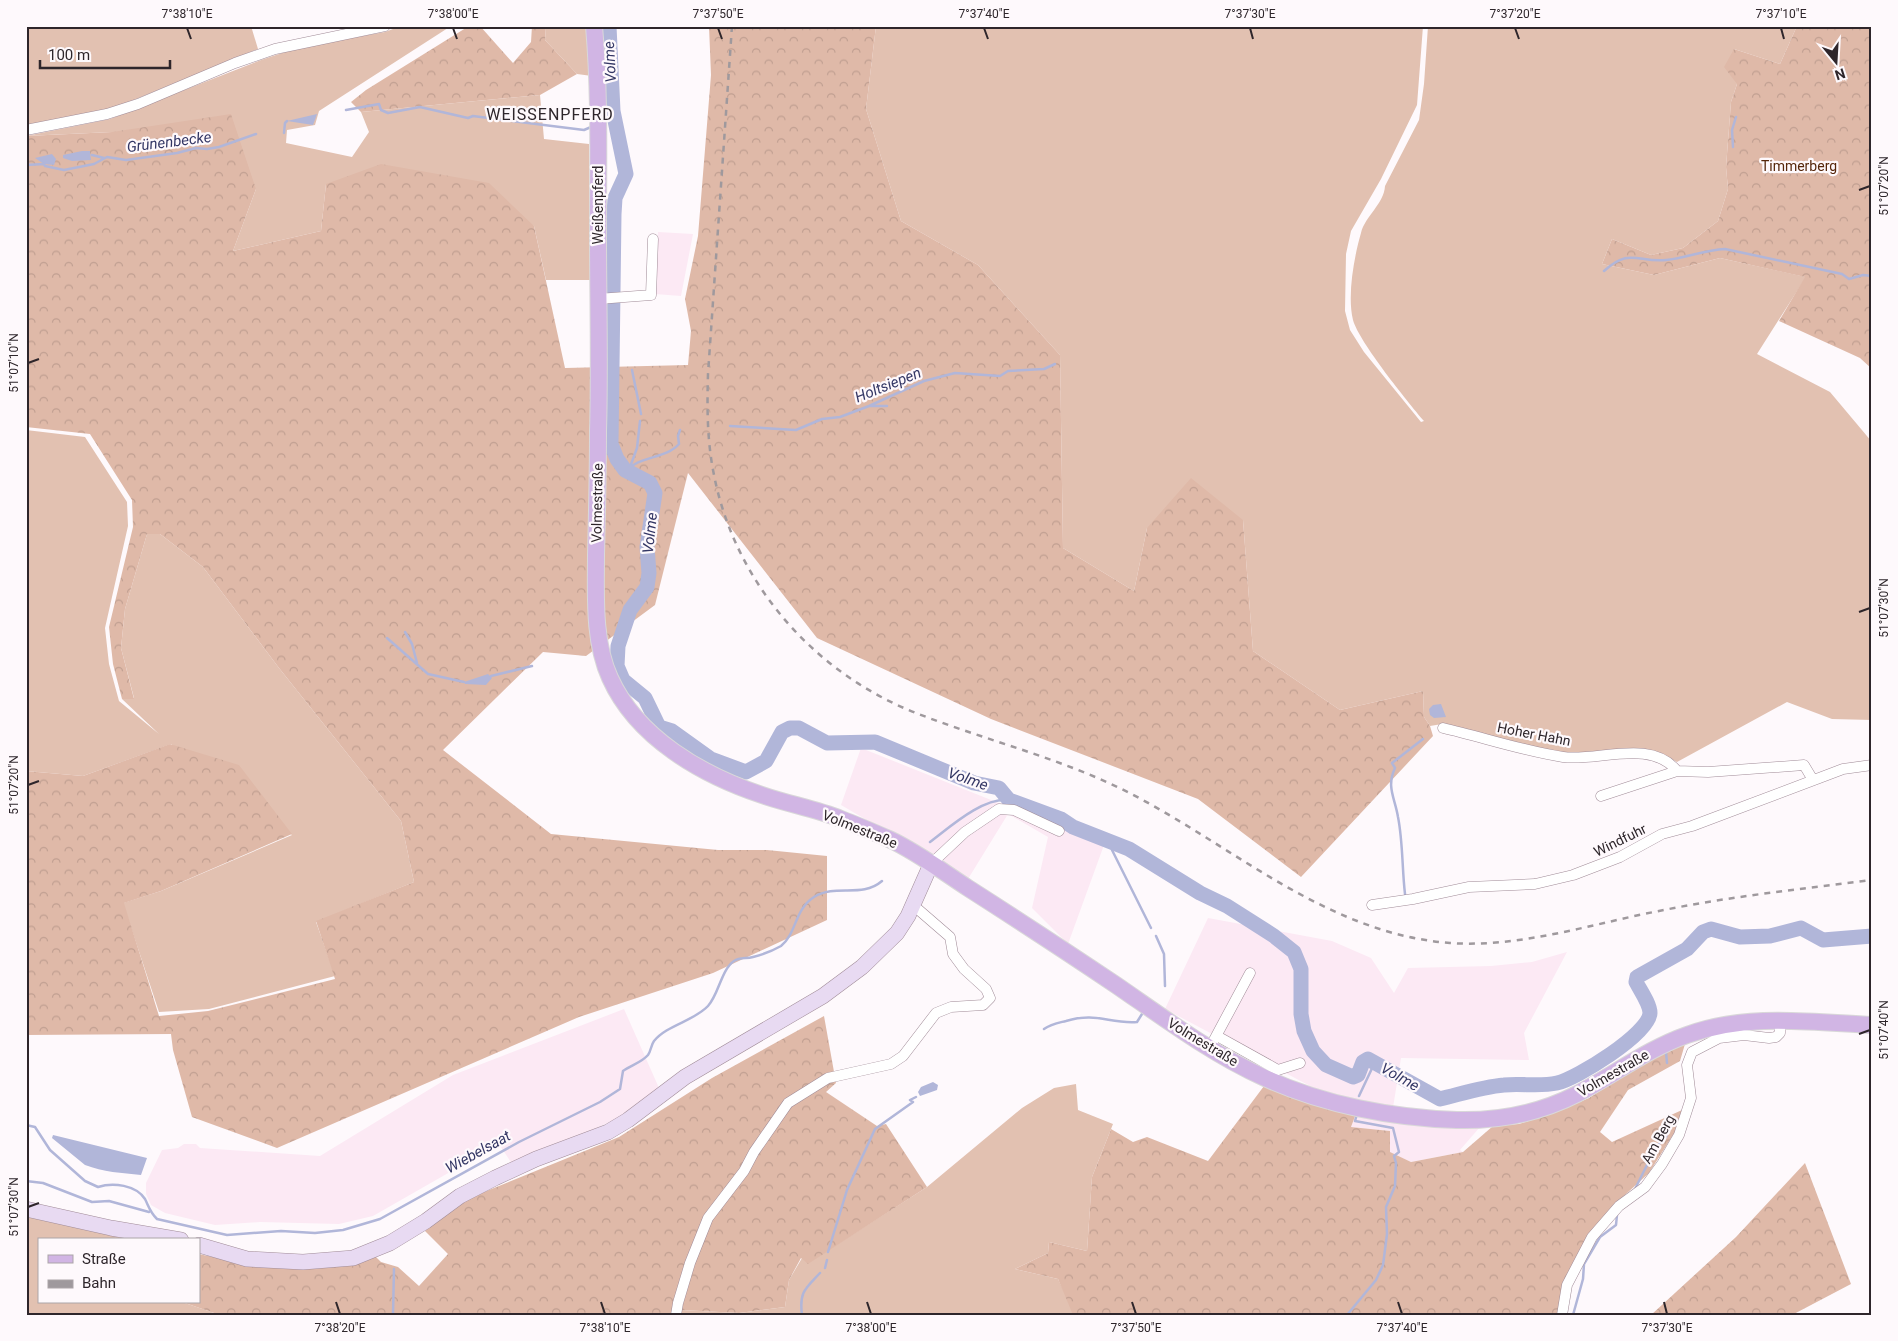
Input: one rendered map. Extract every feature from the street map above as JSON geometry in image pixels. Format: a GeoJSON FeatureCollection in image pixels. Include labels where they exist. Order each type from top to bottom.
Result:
{"type":"FeatureCollection","features":[{"type":"Feature","properties":{"kind":"main road","name":"Weißenpferd"},"geometry":{"type":"LineString","coordinates":[[594,26],[602,299],[600,360]]}},
{"type":"Feature","properties":{"kind":"main road","name":"Volmestraße"},"geometry":{"type":"LineString","coordinates":[[600,360],[596,578],[600,645],[610,678],[623,702],[640,724],[692,764],[726,781],[763,795],[839,818],[896,842],[1152,1011],[1213,1041],[1265,1078],[1358,1108],[1419,1118],[1481,1120],[1516,1115],[1554,1105],[1589,1088],[1645,1054],[1688,1034],[1739,1022],[1780,1021],[1872,1025]]}},
{"type":"Feature","properties":{"kind":"main road"},"geometry":{"type":"LineString","coordinates":[[200,1245],[246,1259],[303,1262],[353,1258],[390,1243],[426,1221],[460,1196],[495,1178],[536,1159],[614,1128],[685,1077],[823,996],[862,967],[888,944],[908,916],[931,864]]}},
{"type":"Feature","properties":{"kind":"main road"},"geometry":{"type":"LineString","coordinates":[[26,1208],[110,1228],[169,1238]]}},
{"type":"Feature","properties":{"kind":"street"},"geometry":{"type":"LineString","coordinates":[[26,130],[98,116],[138,104],[235,63],[275,49],[300,42],[385,26]]}},
{"type":"Feature","properties":{"kind":"street"},"geometry":{"type":"LineString","coordinates":[[602,299],[651,295],[653,239]]}},
{"type":"Feature","properties":{"kind":"street","name":"Hoher Hahn"},"geometry":{"type":"LineString","coordinates":[[1443,728],[1564,757],[1648,754],[1672,766],[1676,771]]}},
{"type":"Feature","properties":{"kind":"street"},"geometry":{"type":"LineString","coordinates":[[1600,796],[1676,771],[1708,772],[1804,765],[1814,780]]}},
{"type":"Feature","properties":{"kind":"street","name":"Windfuhr"},"geometry":{"type":"LineString","coordinates":[[1372,905],[1413,899],[1469,887],[1536,884],[1573,875],[1620,857],[1662,834],[1692,826],[1849,767],[1872,765]]}},
{"type":"Feature","properties":{"kind":"street"},"geometry":{"type":"LineString","coordinates":[[931,864],[965,832],[999,809],[1014,810],[1059,831]]}},
{"type":"Feature","properties":{"kind":"street"},"geometry":{"type":"LineString","coordinates":[[676,1315],[690,1263],[708,1218],[744,1172],[754,1152],[788,1103],[828,1078],[891,1064],[903,1056],[936,1013],[942,1009],[983,1006],[990,998],[986,989],[964,969],[953,954],[950,937],[913,905]]}},
{"type":"Feature","properties":{"kind":"street"},"geometry":{"type":"LineString","coordinates":[[1250,973],[1213,1041],[1278,1070],[1300,1063]]}},
{"type":"Feature","properties":{"kind":"street","name":"Am Berg"},"geometry":{"type":"LineString","coordinates":[[1562,1315],[1567,1284],[1592,1237],[1619,1206],[1645,1187],[1662,1164],[1679,1135],[1691,1098],[1687,1065],[1692,1052],[1718,1038],[1744,1035],[1776,1037],[1780,1033],[1780,1021]]}},
{"type":"Feature","properties":{"kind":"shaded area"},"geometry":{"type":"Polygon","coordinates":[[[26,26],[251,26],[258,49],[107,111],[26,127],[26,26]]]}},
{"type":"Feature","properties":{"kind":"shaded area"},"geometry":{"type":"Polygon","coordinates":[[[401,26],[451,26],[319,111],[315,125],[287,130],[286,143],[352,157],[369,132],[361,112],[540,95],[544,139],[589,144],[590,280],[546,280],[534,226],[326,184],[321,231],[233,251],[256,189],[112,132],[26,136],[110,119],[261,60],[300,47],[385,32],[401,26]]]}},
{"type":"Feature","properties":{"kind":"shaded area"},"geometry":{"type":"Polygon","coordinates":[[[546,26],[587,26],[592,76],[577,74],[545,40],[546,26]]]}},
{"type":"Feature","properties":{"kind":"shaded area"},"geometry":{"type":"Polygon","coordinates":[[[876,26],[1423,26],[1417,105],[1381,179],[1351,231],[1346,254],[1345,311],[1350,330],[1364,352],[1421,422],[1424,421],[1385,372],[1357,330],[1351,310],[1351,288],[1358,243],[1363,227],[1381,199],[1385,186],[1419,120],[1424,84],[1428,26],[1797,26],[1780,64],[1734,49],[1737,84],[1731,102],[1726,167],[1728,189],[1718,221],[1683,248],[1651,255],[1612,239],[1602,264],[1654,275],[1720,258],[1806,277],[1757,354],[1830,392],[1872,442],[1872,720],[1832,719],[1787,702],[1677,762],[1660,753],[1557,752],[1442,724],[1430,726],[1424,717],[1423,691],[1340,710],[1253,651],[1243,520],[1147,528],[1134,591],[1063,548],[1060,355],[978,265],[901,221],[866,109],[876,26]]]}},
{"type":"Feature","properties":{"kind":"shaded area"},"geometry":{"type":"Polygon","coordinates":[[[658,232],[693,234],[681,296],[655,294],[658,232]]]}},
{"type":"Feature","properties":{"kind":"shaded area"},"geometry":{"type":"Polygon","coordinates":[[[26,430],[85,437],[127,502],[128,526],[105,628],[109,664],[119,701],[159,734],[122,699],[134,698],[121,648],[125,609],[147,534],[160,534],[203,567],[279,668],[401,821],[414,882],[316,922],[335,976],[209,1009],[159,1012],[123,903],[161,891],[292,835],[171,744],[83,776],[26,771],[26,430]]]}},
{"type":"Feature","properties":{"kind":"shaded area"},"geometry":{"type":"Polygon","coordinates":[[[861,748],[1104,845],[1068,944],[1032,908],[1048,837],[1008,814],[968,879],[841,805],[861,748]]]}},
{"type":"Feature","properties":{"kind":"shaded area"},"geometry":{"type":"Polygon","coordinates":[[[1208,918],[1332,941],[1371,958],[1394,993],[1408,968],[1491,966],[1532,962],[1567,952],[1524,1033],[1529,1060],[1401,1058],[1391,1120],[1480,1127],[1460,1150],[1463,1152],[1411,1162],[1389,1152],[1390,1131],[1351,1127],[1357,1111],[1165,1009],[1208,918]]]}},
{"type":"Feature","properties":{"kind":"shaded area"},"geometry":{"type":"Polygon","coordinates":[[[624,1009],[659,1088],[616,1119],[514,1167],[499,1144],[373,1216],[339,1224],[260,1222],[215,1225],[165,1213],[151,1205],[146,1194],[146,1183],[162,1150],[178,1148],[184,1144],[196,1144],[200,1148],[320,1156],[453,1075],[624,1009]]]}},
{"type":"Feature","properties":{"kind":"shaded area"},"geometry":{"type":"Polygon","coordinates":[[[1076,1084],[1078,1110],[1113,1124],[1092,1177],[1087,1251],[1049,1242],[1048,1253],[1015,1269],[1058,1279],[1075,1314],[681,1315],[681,1310],[739,1313],[785,1307],[789,1280],[802,1258],[808,1263],[927,1187],[1022,1108],[1054,1088],[1076,1084]]]}},
{"type":"Feature","properties":{"kind":"shaded area"},"geometry":{"type":"Polygon","coordinates":[[[26,1213],[123,1238],[38,1238],[38,1304],[188,1304],[220,1315],[26,1315],[26,1213]]]}},
{"type":"Feature","properties":{"kind":"green space"},"geometry":{"type":"Polygon","coordinates":[[[469,26],[480,26],[513,63],[531,42],[532,26],[546,26],[545,40],[577,74],[540,95],[361,112],[351,102],[366,90],[469,26]]]}},
{"type":"Feature","properties":{"kind":"green space"},"geometry":{"type":"Polygon","coordinates":[[[709,26],[876,26],[866,109],[901,221],[978,265],[1060,355],[1063,548],[1134,591],[1147,528],[1191,478],[1243,520],[1253,651],[1340,710],[1423,691],[1424,717],[1430,726],[1433,736],[1301,877],[1198,799],[991,719],[817,638],[688,473],[655,605],[586,656],[543,652],[443,750],[551,834],[718,850],[767,850],[827,856],[827,920],[713,973],[579,1017],[277,1148],[192,1117],[173,1050],[171,1034],[26,1035],[26,771],[83,776],[170,744],[239,765],[292,834],[161,891],[124,903],[159,1016],[208,1011],[335,979],[316,921],[414,882],[401,821],[279,668],[203,567],[160,534],[147,534],[125,609],[121,648],[134,699],[122,699],[113,664],[109,627],[133,527],[132,500],[90,434],[26,427],[26,136],[112,132],[231,114],[256,189],[233,251],[321,231],[326,184],[381,164],[489,183],[534,226],[565,368],[688,365],[691,331],[685,299],[698,236],[711,75],[709,26]]]}},
{"type":"Feature","properties":{"kind":"green space","name":"Timmerberg"},"geometry":{"type":"Polygon","coordinates":[[[1797,26],[1872,26],[1872,369],[1860,358],[1779,321],[1805,277],[1720,258],[1654,275],[1602,264],[1612,239],[1651,255],[1683,248],[1718,221],[1728,189],[1726,167],[1731,102],[1737,84],[1724,67],[1734,49],[1780,64],[1797,26]]]}},
{"type":"Feature","properties":{"kind":"green space"},"geometry":{"type":"Polygon","coordinates":[[[824,1016],[836,1083],[826,1092],[877,1126],[886,1124],[927,1187],[808,1264],[801,1258],[789,1280],[785,1307],[739,1313],[681,1310],[668,1315],[220,1315],[188,1304],[200,1304],[200,1254],[264,1266],[288,1268],[334,1267],[356,1263],[375,1256],[381,1262],[398,1267],[419,1286],[448,1254],[425,1231],[457,1203],[619,1137],[712,1078],[824,1016]]]}},
{"type":"Feature","properties":{"kind":"green space"},"geometry":{"type":"Polygon","coordinates":[[[1685,1044],[1680,1061],[1628,1090],[1600,1132],[1612,1142],[1682,1110],[1678,1127],[1649,1173],[1614,1205],[1590,1236],[1559,1315],[1073,1315],[1058,1279],[1015,1269],[1048,1253],[1049,1242],[1087,1251],[1092,1177],[1111,1129],[1133,1142],[1147,1137],[1208,1161],[1264,1086],[1357,1111],[1351,1127],[1390,1131],[1390,1152],[1411,1162],[1463,1152],[1493,1126],[1519,1124],[1553,1113],[1589,1098],[1645,1062],[1685,1044]]]}},
{"type":"Feature","properties":{"kind":"green space"},"geometry":{"type":"Polygon","coordinates":[[[1805,1163],[1851,1284],[1792,1315],[1651,1315],[1736,1237],[1805,1163]]]}},
{"type":"Feature","properties":{"kind":"water"},"geometry":{"type":"Polygon","coordinates":[[[317,114],[313,125],[287,121],[317,114]]]}},
{"type":"Feature","properties":{"kind":"water"},"geometry":{"type":"Polygon","coordinates":[[[90,151],[91,160],[72,161],[63,158],[63,155],[90,151]]]}},
{"type":"Feature","properties":{"kind":"water"},"geometry":{"type":"Polygon","coordinates":[[[52,154],[56,159],[54,165],[44,164],[35,158],[52,154]]]}},
{"type":"Feature","properties":{"kind":"water"},"geometry":{"type":"Polygon","coordinates":[[[488,674],[492,678],[486,685],[465,684],[464,682],[488,674]]]}},
{"type":"Feature","properties":{"kind":"water"},"geometry":{"type":"Polygon","coordinates":[[[1441,704],[1446,717],[1434,718],[1430,715],[1429,709],[1433,705],[1441,704]]]}},
{"type":"Feature","properties":{"kind":"water"},"geometry":{"type":"Polygon","coordinates":[[[933,1082],[938,1085],[937,1090],[920,1096],[918,1092],[921,1087],[933,1082]]]}},
{"type":"Feature","properties":{"kind":"water"},"geometry":{"type":"Polygon","coordinates":[[[53,1135],[147,1158],[141,1175],[99,1169],[85,1165],[52,1138],[53,1135]]]}},
{"type":"Feature","properties":{"kind":"waterway","name":"Volme"},"geometry":{"type":"LineString","coordinates":[[609,26],[613,111],[626,174],[615,198],[614,214],[611,444],[617,459],[625,470],[650,483],[655,493],[647,547],[649,573],[647,587],[630,610],[618,646],[617,666],[623,680],[645,698],[659,727],[672,731],[711,759],[746,772],[766,761],[782,732],[790,728],[799,728],[827,743],[875,742],[974,783],[999,788],[1009,800],[1061,819],[1073,827],[1129,849],[1200,893],[1227,906],[1274,936],[1294,952],[1301,969],[1301,1014],[1304,1031],[1313,1051],[1326,1065],[1353,1077],[1358,1075],[1363,1062],[1368,1059],[1440,1099],[1496,1086],[1557,1083],[1595,1065],[1625,1043],[1646,1022],[1650,1009],[1636,982],[1637,977],[1687,949],[1703,932],[1711,929],[1740,937],[1770,936],[1801,928],[1823,940],[1872,936]]}},
{"type":"Feature","properties":{"kind":"waterway","name":"Grünenbecke"},"geometry":{"type":"LineString","coordinates":[[346,110],[379,104],[381,110],[388,113],[420,107],[468,118],[473,116],[584,130],[591,127]]}},
{"type":"Feature","properties":{"kind":"waterway"},"geometry":{"type":"LineString","coordinates":[[1733,147],[1732,130],[1736,117]]}},
{"type":"Feature","properties":{"kind":"waterway","name":"Grünenbecke"},"geometry":{"type":"LineString","coordinates":[[284,133],[287,121]]}},
{"type":"Feature","properties":{"kind":"waterway","name":"Grünenbecke"},"geometry":{"type":"LineString","coordinates":[[614,131],[618,130]]}},
{"type":"Feature","properties":{"kind":"waterway","name":"Grünenbecke"},"geometry":{"type":"LineString","coordinates":[[26,165],[44,164],[45,166],[64,170],[94,164],[107,157],[126,160],[177,153],[196,148],[219,147],[256,134]]}},
{"type":"Feature","properties":{"kind":"waterway"},"geometry":{"type":"LineString","coordinates":[[92,155],[104,158]]}},
{"type":"Feature","properties":{"kind":"waterway"},"geometry":{"type":"LineString","coordinates":[[1604,271],[1613,264],[1628,258],[1666,260],[1725,249],[1842,274],[1849,279],[1863,275],[1872,276]]}},
{"type":"Feature","properties":{"kind":"waterway","name":"Holtsiepen"},"geometry":{"type":"LineString","coordinates":[[730,426],[796,430],[822,419],[840,417],[869,406],[924,381],[955,373],[1000,376],[1008,371],[1044,369],[1055,364]]}},
{"type":"Feature","properties":{"kind":"waterway"},"geometry":{"type":"LineString","coordinates":[[632,370],[641,414]]}},
{"type":"Feature","properties":{"kind":"waterway","name":"Holtsiepen"},"geometry":{"type":"LineString","coordinates":[[869,406],[887,406]]}},
{"type":"Feature","properties":{"kind":"waterway"},"geometry":{"type":"LineString","coordinates":[[630,467],[637,448],[640,421]]}},
{"type":"Feature","properties":{"kind":"waterway","name":"Holtsiepen"},"geometry":{"type":"LineString","coordinates":[[627,471],[638,463],[673,449],[679,444],[678,436],[680,430]]}},
{"type":"Feature","properties":{"kind":"waterway"},"geometry":{"type":"LineString","coordinates":[[405,632],[412,644],[417,663]]}},
{"type":"Feature","properties":{"kind":"waterway"},"geometry":{"type":"LineString","coordinates":[[387,638],[428,674],[464,682]]}},
{"type":"Feature","properties":{"kind":"waterway"},"geometry":{"type":"LineString","coordinates":[[491,676],[532,666]]}},
{"type":"Feature","properties":{"kind":"waterway"},"geometry":{"type":"LineString","coordinates":[[1405,894],[1400,826],[1391,787],[1395,768],[1392,763],[1423,739]]}},
{"type":"Feature","properties":{"kind":"waterway","name":"Wiebelsaat"},"geometry":{"type":"LineString","coordinates":[[930,842],[957,821],[978,808],[999,800],[1009,800]]}},
{"type":"Feature","properties":{"kind":"waterway"},"geometry":{"type":"LineString","coordinates":[[1112,842],[1112,850],[1151,928]]}},
{"type":"Feature","properties":{"kind":"waterway","name":"Wiebelsaat"},"geometry":{"type":"LineString","coordinates":[[26,1125],[35,1127],[50,1150],[85,1181],[98,1187],[117,1185],[136,1191],[145,1199],[151,1212],[157,1219],[227,1235],[281,1231],[315,1233],[343,1230],[380,1219],[519,1142],[600,1102],[620,1089],[623,1071],[645,1058],[652,1044],[659,1036],[695,1016],[708,1006],[726,970],[734,961],[760,955],[781,946],[790,935],[807,902],[823,893],[866,889],[882,881]]}},
{"type":"Feature","properties":{"kind":"waterway"},"geometry":{"type":"LineString","coordinates":[[1156,936],[1164,954],[1165,986]]}},
{"type":"Feature","properties":{"kind":"waterway"},"geometry":{"type":"LineString","coordinates":[[1044,1029],[1057,1023],[1086,1018],[1137,1022],[1142,1014]]}},
{"type":"Feature","properties":{"kind":"waterway"},"geometry":{"type":"LineString","coordinates":[[1666,1052],[1667,1063]]}},
{"type":"Feature","properties":{"kind":"waterway"},"geometry":{"type":"LineString","coordinates":[[1359,1096],[1375,1062]]}},
{"type":"Feature","properties":{"kind":"waterway"},"geometry":{"type":"LineString","coordinates":[[828,1252],[847,1190],[875,1129],[913,1102],[910,1100],[916,1097]]}},
{"type":"Feature","properties":{"kind":"waterway"},"geometry":{"type":"LineString","coordinates":[[1347,1315],[1376,1280],[1383,1265],[1387,1234],[1386,1207],[1395,1186],[1396,1163],[1394,1156],[1399,1152],[1393,1128],[1355,1121],[1357,1114]]}},
{"type":"Feature","properties":{"kind":"waterway"},"geometry":{"type":"LineString","coordinates":[[1635,1189],[1656,1147],[1666,1137],[1670,1124]]}},
{"type":"Feature","properties":{"kind":"waterway"},"geometry":{"type":"LineString","coordinates":[[26,1181],[43,1183],[92,1202],[109,1201],[149,1212]]}},
{"type":"Feature","properties":{"kind":"waterway"},"geometry":{"type":"LineString","coordinates":[[1573,1315],[1583,1279],[1584,1264],[1600,1237],[1616,1225],[1617,1215]]}},
{"type":"Feature","properties":{"kind":"waterway"},"geometry":{"type":"LineString","coordinates":[[825,1268],[827,1260]]}},
{"type":"Feature","properties":{"kind":"waterway"},"geometry":{"type":"LineString","coordinates":[[393,1315],[394,1269]]}},
{"type":"Feature","properties":{"kind":"waterway"},"geometry":{"type":"LineString","coordinates":[[802,1315],[801,1301],[804,1291],[820,1273]]}},
{"type":"Feature","properties":{"kind":"railway"},"geometry":{"type":"LineString","coordinates":[[732,26],[708,374],[708,424],[714,475],[725,515],[740,552],[760,587],[785,620],[813,649],[844,674],[879,696],[916,713],[1057,762],[1112,785],[1176,819],[1250,865],[1326,907],[1365,924],[1407,936],[1450,943],[1504,942],[1558,933],[1690,905],[1872,880]]}},
{"type":"Feature","properties":{"kind":"district","name":"WEISSENPFERD"},"geometry":{"type":"Point","coordinates":[550,114]}}]}
